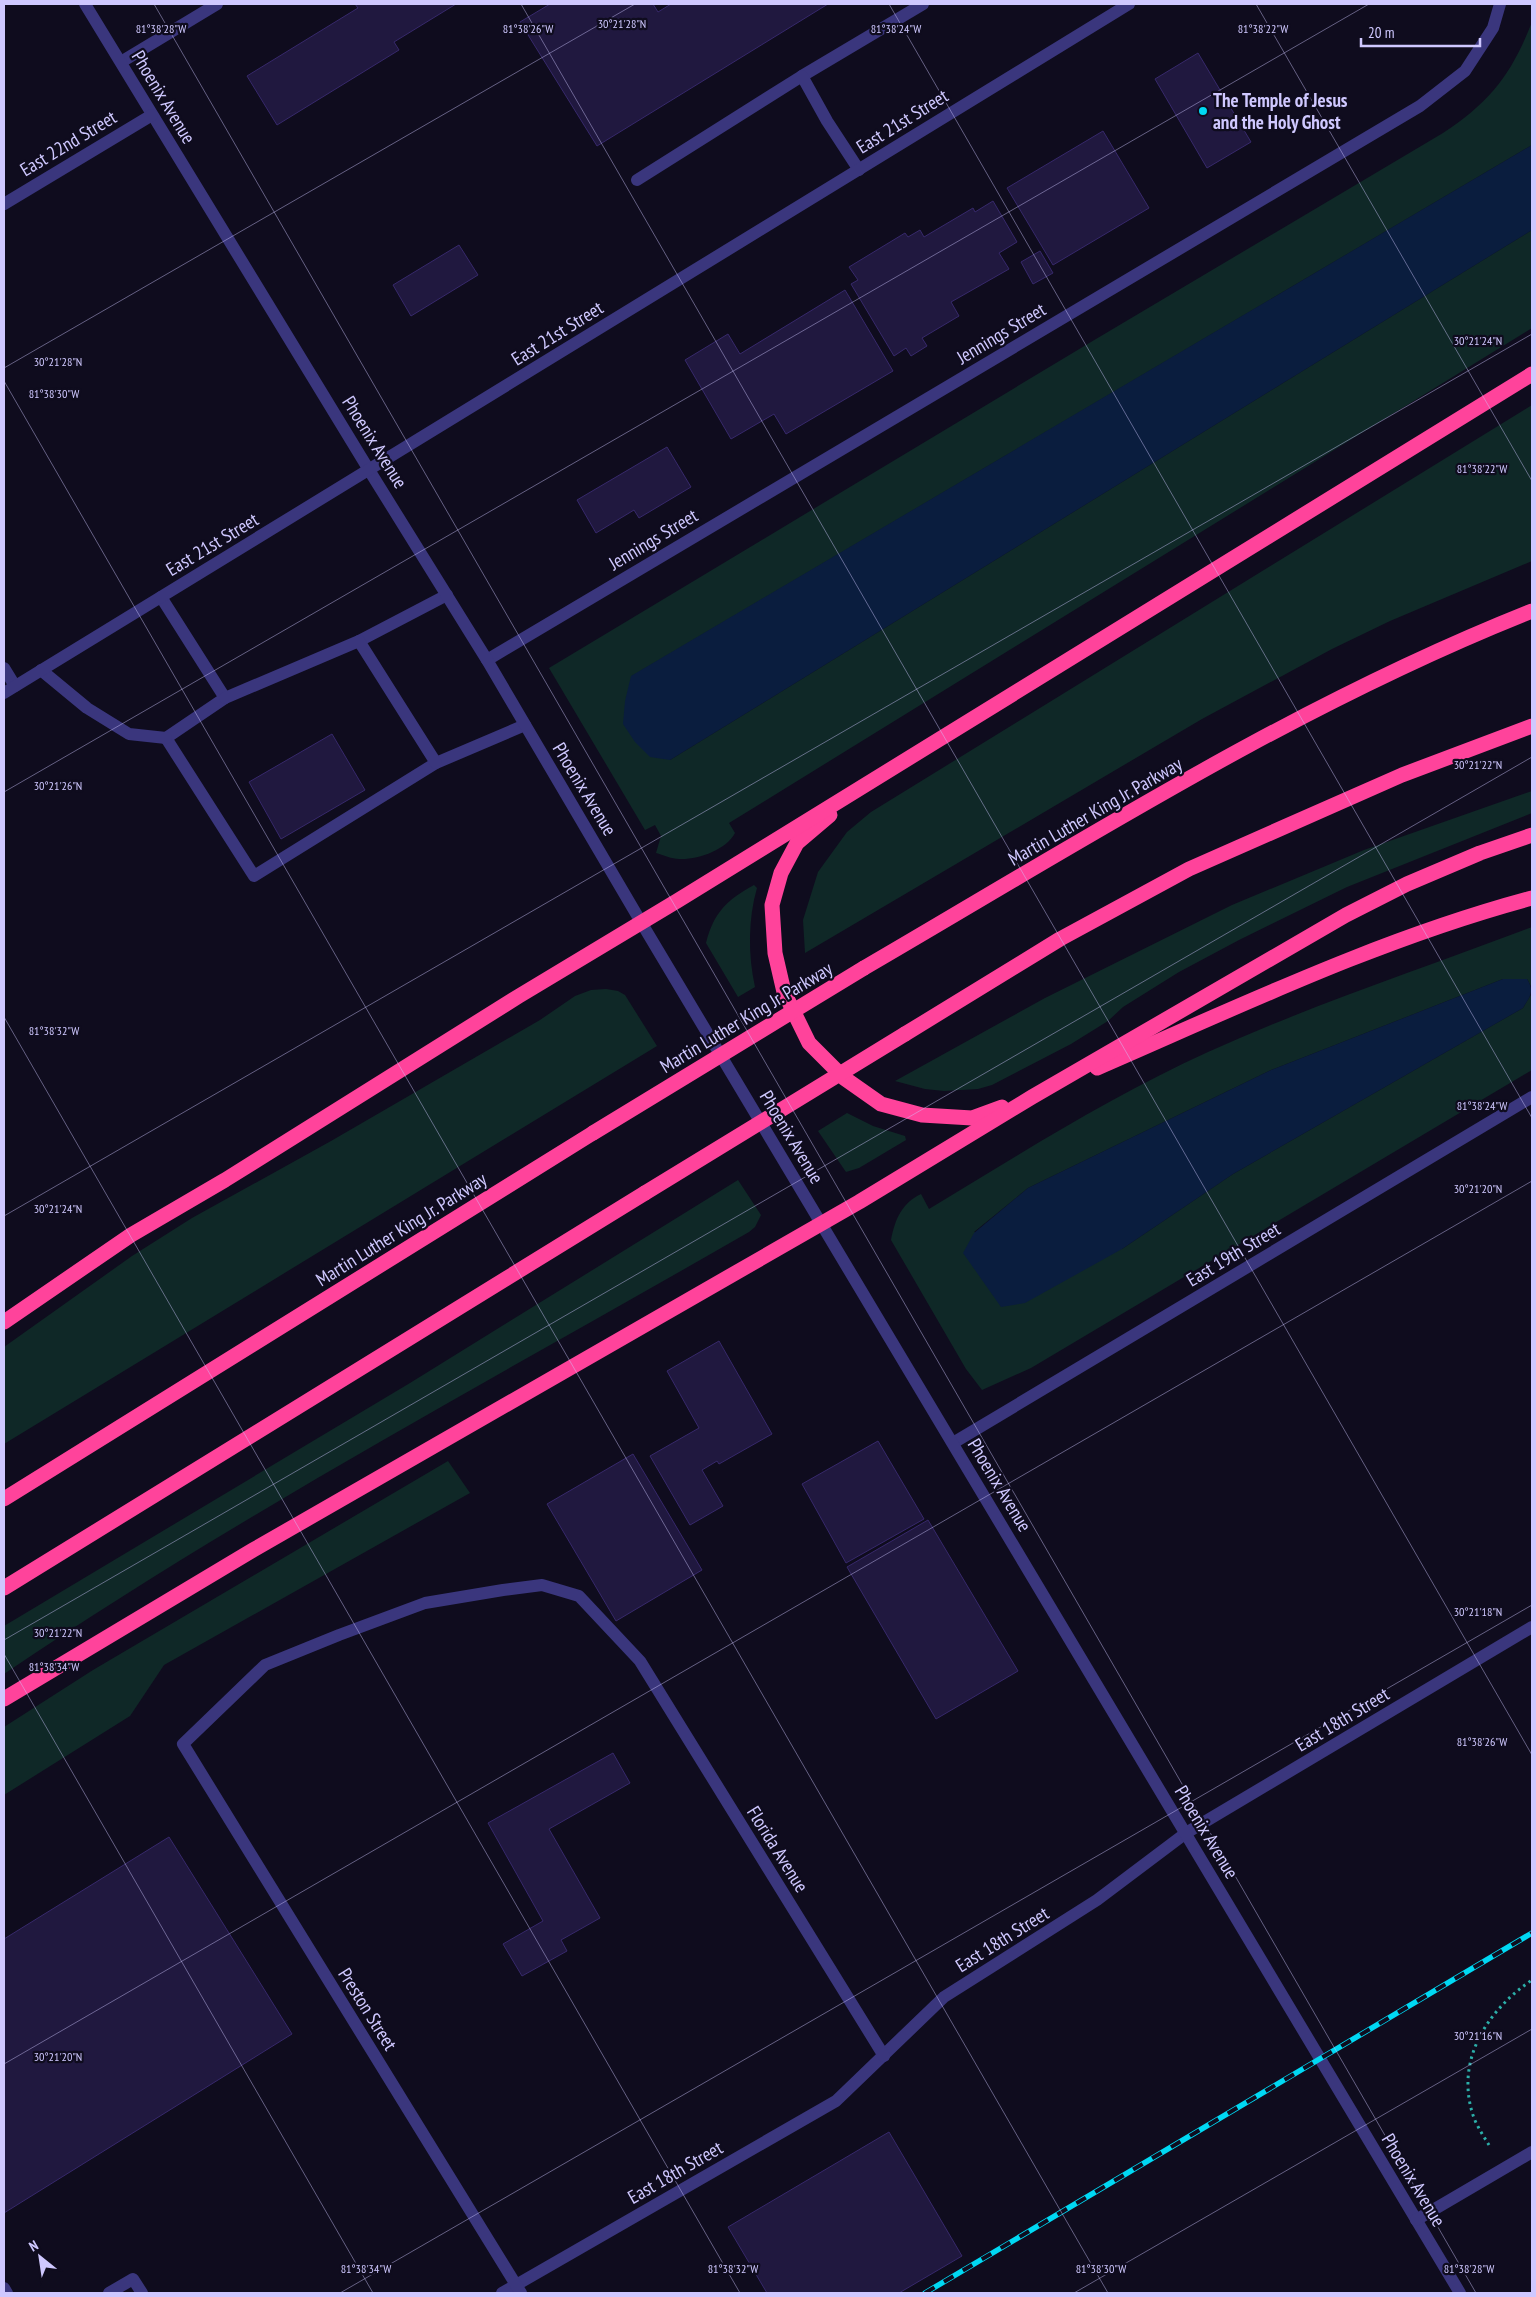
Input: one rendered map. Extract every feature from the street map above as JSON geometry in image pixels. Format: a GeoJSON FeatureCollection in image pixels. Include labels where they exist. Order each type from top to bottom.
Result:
{"type":"FeatureCollection","features":[{"type":"Feature","properties":{"kind":"highway"},"geometry":{"type":"LineString","coordinates":[[4,1322],[131,1235],[225,1180],[1532,374]]}},
{"type":"Feature","properties":{"kind":"highway","name":"Martin Luther King Jr. Parkway"},"geometry":{"type":"LineString","coordinates":[[4,1500],[593,1133],[864,968],[1291,721],[1486,630],[1532,611]]}},
{"type":"Feature","properties":{"kind":"highway"},"geometry":{"type":"LineString","coordinates":[[4,1588],[1060,939],[1189,870],[1402,775],[1532,726]]}},
{"type":"Feature","properties":{"kind":"highway"},"geometry":{"type":"LineString","coordinates":[[867,783],[797,843],[781,873],[772,905],[775,953],[784,992],[809,1043],[844,1078],[881,1104],[922,1115],[972,1118],[1032,1097],[1315,973],[1491,909],[1532,898]]}},
{"type":"Feature","properties":{"kind":"highway"},"geometry":{"type":"LineString","coordinates":[[4,1699],[253,1550],[822,1223],[1032,1097],[1346,915],[1408,884],[1480,853],[1532,835]]}},
{"type":"Feature","properties":{"kind":"street","name":"Phoenix Avenue"},"geometry":{"type":"LineString","coordinates":[[85,4],[487,660],[641,922],[1460,2293]]}},
{"type":"Feature","properties":{"kind":"street"},"geometry":{"type":"LineString","coordinates":[[120,62],[217,4]]}},
{"type":"Feature","properties":{"kind":"street"},"geometry":{"type":"LineString","coordinates":[[636,180],[802,76],[922,4]]}},
{"type":"Feature","properties":{"kind":"street","name":"East 21st Street"},"geometry":{"type":"LineString","coordinates":[[4,693],[1129,4]]}},
{"type":"Feature","properties":{"kind":"street","name":"Jennings Street"},"geometry":{"type":"LineString","coordinates":[[487,660],[1420,106],[1465,70],[1494,28],[1500,4]]}},
{"type":"Feature","properties":{"kind":"street"},"geometry":{"type":"LineString","coordinates":[[802,76],[827,121],[859,170]]}},
{"type":"Feature","properties":{"kind":"street","name":"East 22nd Street"},"geometry":{"type":"LineString","coordinates":[[4,204],[152,114]]}},
{"type":"Feature","properties":{"kind":"street"},"geometry":{"type":"LineString","coordinates":[[42,670],[87,708],[129,734],[166,738],[225,698],[359,641],[447,595]]}},
{"type":"Feature","properties":{"kind":"street"},"geometry":{"type":"LineString","coordinates":[[161,597],[225,698]]}},
{"type":"Feature","properties":{"kind":"street"},"geometry":{"type":"LineString","coordinates":[[359,641],[436,764]]}},
{"type":"Feature","properties":{"kind":"street"},"geometry":{"type":"LineString","coordinates":[[4,668],[15,686]]}},
{"type":"Feature","properties":{"kind":"street"},"geometry":{"type":"LineString","coordinates":[[166,738],[254,876],[436,764],[525,725]]}},
{"type":"Feature","properties":{"kind":"street","name":"East 19th Street"},"geometry":{"type":"LineString","coordinates":[[953,1443],[1532,1097]]}},
{"type":"Feature","properties":{"kind":"street","name":"Florida Avenue"},"geometry":{"type":"LineString","coordinates":[[184,1744],[265,1665],[339,1635],[425,1604],[542,1585],[579,1596],[640,1661],[884,2056]]}},
{"type":"Feature","properties":{"kind":"street","name":"East 18th Street"},"geometry":{"type":"LineString","coordinates":[[502,2293],[519,2289],[836,2102],[944,1997],[1097,1900],[1186,1833],[1532,1627]]}},
{"type":"Feature","properties":{"kind":"street","name":"Preston Street"},"geometry":{"type":"LineString","coordinates":[[184,1744],[519,2289]]}},
{"type":"Feature","properties":{"kind":"street"},"geometry":{"type":"LineString","coordinates":[[1416,2220],[1532,2152]]}},
{"type":"Feature","properties":{"kind":"street"},"geometry":{"type":"LineString","coordinates":[[109,2293],[133,2279],[142,2293]]}},
{"type":"Feature","properties":{"kind":"street"},"geometry":{"type":"LineString","coordinates":[[4,2288],[7,2293]]}},
{"type":"Feature","properties":{"kind":"path"},"geometry":{"type":"LineString","coordinates":[[1503,2170],[1475,2120],[1470,2103],[1468,2081],[1470,2062],[1476,2042],[1487,2023],[1503,2003],[1532,1980]]}},
{"type":"Feature","properties":{"kind":"green space"},"geometry":{"type":"Polygon","coordinates":[[[1532,22],[1532,145],[632,676],[670,760],[1532,230],[1532,328],[729,823],[735,833],[731,839],[718,849],[703,856],[686,859],[673,858],[656,853],[661,836],[655,825],[645,830],[549,668],[1443,133],[1474,110],[1498,85],[1516,57],[1532,22]]]}},
{"type":"Feature","properties":{"kind":"green space"},"geometry":{"type":"Polygon","coordinates":[[[1532,405],[1532,561],[1390,621],[1332,649],[1202,719],[805,953],[803,920],[818,872],[847,832],[871,812],[1532,405]]]}},
{"type":"Feature","properties":{"kind":"green space"},"geometry":{"type":"Polygon","coordinates":[[[1532,791],[1532,813],[1347,887],[1239,940],[1179,972],[1123,1007],[1108,1021],[1071,1044],[992,1085],[978,1089],[944,1091],[925,1089],[895,1081],[1045,998],[1232,905],[1364,850],[1532,791]]]}},
{"type":"Feature","properties":{"kind":"green space"},"geometry":{"type":"Polygon","coordinates":[[[754,885],[757,888],[752,912],[750,937],[755,987],[738,997],[706,943],[713,923],[723,908],[736,896],[754,885]]]}},
{"type":"Feature","properties":{"kind":"green space"},"geometry":{"type":"Polygon","coordinates":[[[1532,927],[1532,988],[1527,979],[1503,979],[1269,1071],[1028,1188],[974,1232],[1122,1249],[1233,1174],[1523,1008],[1532,993],[1532,1070],[1031,1368],[982,1390],[966,1369],[891,1240],[900,1212],[909,1202],[921,1194],[929,1209],[1136,1087],[1208,1052],[1329,1002],[1532,927]]]}},
{"type":"Feature","properties":{"kind":"green space"},"geometry":{"type":"Polygon","coordinates":[[[606,989],[618,991],[625,995],[657,1046],[4,1444],[4,1347],[132,1256],[192,1218],[331,1141],[540,1020],[575,996],[591,990],[606,989]]]}},
{"type":"Feature","properties":{"kind":"green space"},"geometry":{"type":"Polygon","coordinates":[[[847,1113],[873,1126],[905,1136],[906,1140],[859,1168],[846,1172],[818,1131],[847,1113]]]}},
{"type":"Feature","properties":{"kind":"green space"},"geometry":{"type":"Polygon","coordinates":[[[738,1180],[761,1215],[755,1227],[749,1232],[466,1392],[279,1501],[94,1614],[4,1674],[4,1626],[410,1383],[738,1180]]]}},
{"type":"Feature","properties":{"kind":"green space"},"geometry":{"type":"Polygon","coordinates":[[[448,1461],[470,1493],[164,1665],[130,1716],[4,1795],[4,1727],[93,1670],[448,1461]]]}},
{"type":"Feature","properties":{"kind":"water"},"geometry":{"type":"Polygon","coordinates":[[[1532,145],[1532,230],[670,760],[650,757],[635,742],[623,724],[625,701],[631,676],[1532,145]]]}},
{"type":"Feature","properties":{"kind":"water"},"geometry":{"type":"Polygon","coordinates":[[[1503,979],[1527,979],[1531,991],[1523,1008],[1233,1174],[1122,1249],[1025,1303],[1001,1307],[963,1253],[974,1233],[1028,1188],[1269,1071],[1503,979]]]}},
{"type":"Feature","properties":{"kind":"building"},"geometry":{"type":"Polygon","coordinates":[[[355,4],[456,4],[394,42],[399,50],[277,125],[247,76],[358,8],[355,4]]]}},
{"type":"Feature","properties":{"kind":"building"},"geometry":{"type":"Polygon","coordinates":[[[550,4],[653,4],[658,12],[671,4],[828,4],[597,146],[520,22],[550,4]]]}},
{"type":"Feature","properties":{"kind":"building","name":"The Temple of Jesus and the Holy Ghost"},"geometry":{"type":"Polygon","coordinates":[[[1198,53],[1251,142],[1207,168],[1155,79],[1198,53]]]}},
{"type":"Feature","properties":{"kind":"building"},"geometry":{"type":"Polygon","coordinates":[[[1103,131],[1149,208],[1053,265],[1007,188],[1103,131]]]}},
{"type":"Feature","properties":{"kind":"building"},"geometry":{"type":"Polygon","coordinates":[[[993,201],[1017,242],[999,253],[1009,269],[951,302],[959,316],[922,338],[927,346],[911,356],[906,348],[894,356],[851,284],[858,280],[849,267],[905,233],[908,237],[920,230],[924,237],[973,208],[975,212],[993,201]]]}},
{"type":"Feature","properties":{"kind":"building"},"geometry":{"type":"Polygon","coordinates":[[[459,245],[478,275],[411,316],[393,285],[459,245]]]}},
{"type":"Feature","properties":{"kind":"building"},"geometry":{"type":"Polygon","coordinates":[[[1040,251],[1053,273],[1033,284],[1021,262],[1040,251]]]}},
{"type":"Feature","properties":{"kind":"building"},"geometry":{"type":"Polygon","coordinates":[[[845,290],[893,371],[786,434],[774,414],[731,439],[685,360],[728,334],[740,354],[845,290]]]}},
{"type":"Feature","properties":{"kind":"building"},"geometry":{"type":"Polygon","coordinates":[[[667,447],[691,487],[639,518],[634,510],[596,533],[577,500],[667,447]]]}},
{"type":"Feature","properties":{"kind":"building"},"geometry":{"type":"Polygon","coordinates":[[[332,734],[365,790],[281,839],[249,782],[332,734]]]}},
{"type":"Feature","properties":{"kind":"building"},"geometry":{"type":"Polygon","coordinates":[[[719,1341],[772,1434],[719,1464],[717,1461],[702,1470],[723,1506],[690,1525],[650,1456],[699,1428],[667,1371],[719,1341]]]}},
{"type":"Feature","properties":{"kind":"building"},"geometry":{"type":"Polygon","coordinates":[[[878,1441],[924,1519],[846,1563],[802,1484],[878,1441]]]}},
{"type":"Feature","properties":{"kind":"building"},"geometry":{"type":"Polygon","coordinates":[[[633,1454],[702,1570],[616,1621],[547,1504],[633,1454]]]}},
{"type":"Feature","properties":{"kind":"building"},"geometry":{"type":"Polygon","coordinates":[[[928,1520],[1018,1671],[936,1719],[847,1567],[928,1520]]]}},
{"type":"Feature","properties":{"kind":"building"},"geometry":{"type":"Polygon","coordinates":[[[613,1753],[630,1783],[549,1829],[600,1918],[561,1940],[567,1951],[522,1976],[503,1944],[543,1921],[488,1823],[613,1753]]]}},
{"type":"Feature","properties":{"kind":"building"},"geometry":{"type":"Polygon","coordinates":[[[169,1837],[292,2034],[4,2213],[4,1939],[169,1837]]]}},
{"type":"Feature","properties":{"kind":"building"},"geometry":{"type":"Polygon","coordinates":[[[889,2132],[962,2256],[899,2293],[767,2293],[728,2227],[889,2132]]]}},
{"type":"Feature","properties":{"kind":"railway"},"geometry":{"type":"LineString","coordinates":[[925,2293],[1532,1933]]}},
{"type":"Feature","properties":{"kind":"place","name":"The Temple of Jesus and the Holy Ghost"},"geometry":{"type":"Point","coordinates":[1203,111]}}]}
